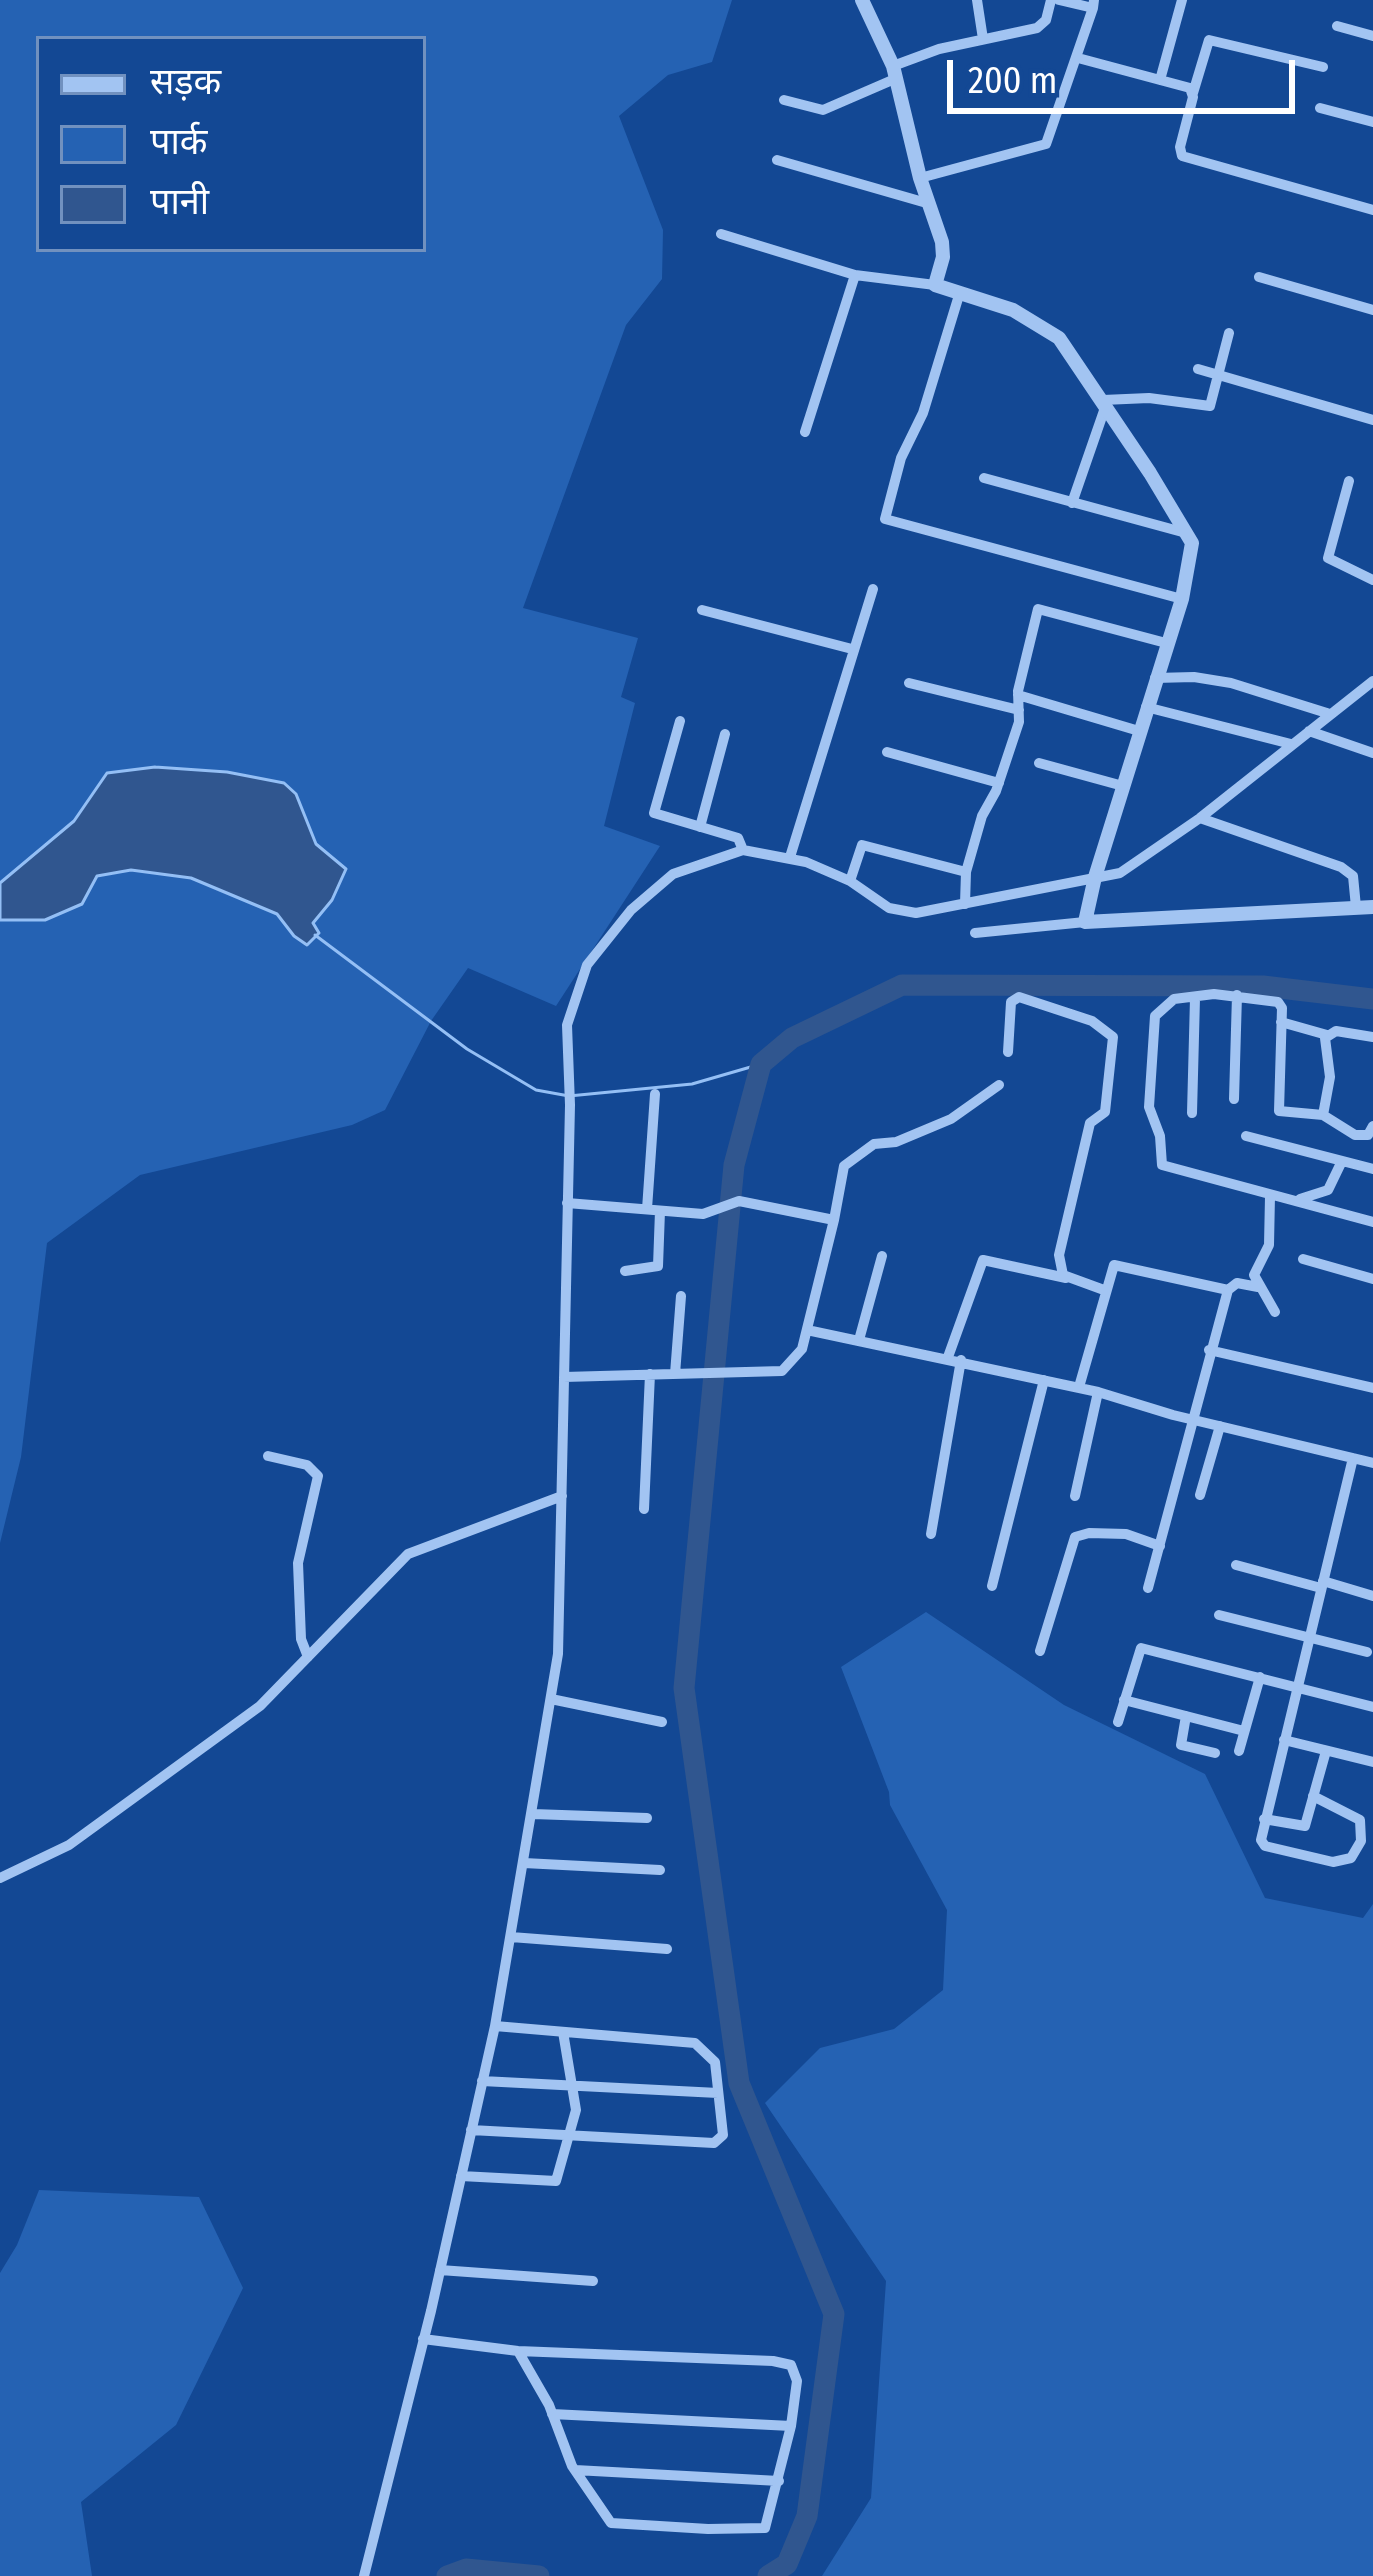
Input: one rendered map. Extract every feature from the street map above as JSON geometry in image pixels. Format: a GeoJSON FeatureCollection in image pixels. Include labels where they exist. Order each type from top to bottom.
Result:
{"type":"FeatureCollection","features":[{"type":"Feature","properties":{"kind":"street"},"geometry":{"type":"LineString","coordinates":[[862,0],[895,72],[920,178],[944,249],[935,285]]}},
{"type":"Feature","properties":{"kind":"street"},"geometry":{"type":"LineString","coordinates":[[977,0],[983,39]]}},
{"type":"Feature","properties":{"kind":"street"},"geometry":{"type":"LineString","coordinates":[[784,100],[824,110],[895,72],[983,39],[1042,25],[1055,0],[1094,4],[1044,146],[920,178]]}},
{"type":"Feature","properties":{"kind":"street"},"geometry":{"type":"LineString","coordinates":[[1160,80],[1183,0]]}},
{"type":"Feature","properties":{"kind":"street"},"geometry":{"type":"LineString","coordinates":[[1337,26],[1373,36]]}},
{"type":"Feature","properties":{"kind":"street"},"geometry":{"type":"LineString","coordinates":[[1323,67],[1209,40],[1180,147],[1182,156],[1373,209]]}},
{"type":"Feature","properties":{"kind":"street"},"geometry":{"type":"LineString","coordinates":[[1078,58],[1190,88],[1193,93]]}},
{"type":"Feature","properties":{"kind":"street"},"geometry":{"type":"LineString","coordinates":[[1320,108],[1373,122]]}},
{"type":"Feature","properties":{"kind":"street"},"geometry":{"type":"LineString","coordinates":[[777,160],[930,204]]}},
{"type":"Feature","properties":{"kind":"street"},"geometry":{"type":"LineString","coordinates":[[721,234],[855,275],[960,292],[1013,310],[1055,334],[1105,403],[1186,533],[1192,556],[1182,599],[1085,922]]}},
{"type":"Feature","properties":{"kind":"street"},"geometry":{"type":"LineString","coordinates":[[805,432],[855,275]]}},
{"type":"Feature","properties":{"kind":"street"},"geometry":{"type":"LineString","coordinates":[[1259,277],[1373,310]]}},
{"type":"Feature","properties":{"kind":"street"},"geometry":{"type":"LineString","coordinates":[[960,292],[885,519],[1182,599]]}},
{"type":"Feature","properties":{"kind":"street"},"geometry":{"type":"LineString","coordinates":[[1105,403],[1149,398],[1210,406],[1229,333]]}},
{"type":"Feature","properties":{"kind":"street"},"geometry":{"type":"LineString","coordinates":[[1198,369],[1373,420]]}},
{"type":"Feature","properties":{"kind":"street"},"geometry":{"type":"LineString","coordinates":[[1072,503],[1105,403]]}},
{"type":"Feature","properties":{"kind":"street"},"geometry":{"type":"LineString","coordinates":[[984,478],[1186,533]]}},
{"type":"Feature","properties":{"kind":"street"},"geometry":{"type":"LineString","coordinates":[[1348,481],[1328,557],[1373,580]]}},
{"type":"Feature","properties":{"kind":"street"},"geometry":{"type":"LineString","coordinates":[[790,857],[873,589]]}},
{"type":"Feature","properties":{"kind":"street"},"geometry":{"type":"LineString","coordinates":[[965,904],[965,872],[1018,726],[1018,695],[1039,609],[1166,643]]}},
{"type":"Feature","properties":{"kind":"street"},"geometry":{"type":"LineString","coordinates":[[702,610],[852,650]]}},
{"type":"Feature","properties":{"kind":"street"},"geometry":{"type":"LineString","coordinates":[[1155,678],[1195,677],[1231,683],[1330,714]]}},
{"type":"Feature","properties":{"kind":"street"},"geometry":{"type":"LineString","coordinates":[[364,2576],[495,2026],[551,1699],[560,1624],[570,1105],[567,1025],[586,965],[632,910],[673,874],[743,850],[790,857],[850,881],[901,911],[933,912],[1125,870],[1200,818],[1373,681]]}},
{"type":"Feature","properties":{"kind":"street"},"geometry":{"type":"LineString","coordinates":[[909,683],[1019,710]]}},
{"type":"Feature","properties":{"kind":"street"},"geometry":{"type":"LineString","coordinates":[[1018,695],[1139,730]]}},
{"type":"Feature","properties":{"kind":"street"},"geometry":{"type":"LineString","coordinates":[[1146,707],[1291,744]]}},
{"type":"Feature","properties":{"kind":"street"},"geometry":{"type":"LineString","coordinates":[[680,721],[654,812],[738,838],[743,850]]}},
{"type":"Feature","properties":{"kind":"street"},"geometry":{"type":"LineString","coordinates":[[1310,731],[1373,753]]}},
{"type":"Feature","properties":{"kind":"street"},"geometry":{"type":"LineString","coordinates":[[700,826],[725,734]]}},
{"type":"Feature","properties":{"kind":"street"},"geometry":{"type":"LineString","coordinates":[[887,752],[999,784]]}},
{"type":"Feature","properties":{"kind":"street"},"geometry":{"type":"LineString","coordinates":[[1039,763],[1123,786]]}},
{"type":"Feature","properties":{"kind":"street"},"geometry":{"type":"LineString","coordinates":[[975,933],[1367,906],[1353,876],[1341,867],[1200,818]]}},
{"type":"Feature","properties":{"kind":"street"},"geometry":{"type":"LineString","coordinates":[[850,881],[862,845],[965,872]]}},
{"type":"Feature","properties":{"kind":"street"},"geometry":{"type":"LineString","coordinates":[[1234,1099],[1237,995]]}},
{"type":"Feature","properties":{"kind":"street"},"geometry":{"type":"LineString","coordinates":[[1370,1134],[1348,1132],[1323,1115],[1285,1113],[1278,1108],[1279,1003],[1237,995],[1170,1001],[1154,1019],[1149,1107],[1160,1136],[1159,1162],[1373,1222]]}},
{"type":"Feature","properties":{"kind":"street"},"geometry":{"type":"LineString","coordinates":[[1008,1052],[1011,1002],[1019,997],[1092,1021],[1114,1040],[1104,1114],[1090,1123],[1059,1252],[1060,1270],[1066,1278]]}},
{"type":"Feature","properties":{"kind":"street"},"geometry":{"type":"LineString","coordinates":[[1192,1113],[1195,998]]}},
{"type":"Feature","properties":{"kind":"street"},"geometry":{"type":"LineString","coordinates":[[1282,1022],[1328,1035],[1336,1031],[1373,1037]]}},
{"type":"Feature","properties":{"kind":"street"},"geometry":{"type":"LineString","coordinates":[[1323,1115],[1330,1077],[1324,1048],[1328,1035]]}},
{"type":"Feature","properties":{"kind":"street"},"geometry":{"type":"LineString","coordinates":[[564,1377],[782,1371],[797,1358],[807,1330],[844,1166],[874,1144],[901,1141],[954,1118],[999,1085]]}},
{"type":"Feature","properties":{"kind":"street"},"geometry":{"type":"LineString","coordinates":[[626,1271],[658,1266],[653,1210],[655,1094]]}},
{"type":"Feature","properties":{"kind":"street"},"geometry":{"type":"LineString","coordinates":[[1246,1136],[1373,1169]]}},
{"type":"Feature","properties":{"kind":"street"},"geometry":{"type":"LineString","coordinates":[[1291,1201],[1325,1192],[1342,1161]]}},
{"type":"Feature","properties":{"kind":"street"},"geometry":{"type":"LineString","coordinates":[[1270,1196],[1269,1245],[1256,1268],[1258,1287],[1275,1312]]}},
{"type":"Feature","properties":{"kind":"street"},"geometry":{"type":"LineString","coordinates":[[567,1203],[703,1214],[739,1201],[834,1220]]}},
{"type":"Feature","properties":{"kind":"street"},"geometry":{"type":"LineString","coordinates":[[859,1340],[882,1256]]}},
{"type":"Feature","properties":{"kind":"street"},"geometry":{"type":"LineString","coordinates":[[1304,1259],[1373,1279]]}},
{"type":"Feature","properties":{"kind":"street"},"geometry":{"type":"LineString","coordinates":[[931,1534],[954,1358],[983,1261],[1104,1290]]}},
{"type":"Feature","properties":{"kind":"street"},"geometry":{"type":"LineString","coordinates":[[1078,1387],[1104,1290],[1117,1264],[1228,1290]]}},
{"type":"Feature","properties":{"kind":"street"},"geometry":{"type":"LineString","coordinates":[[1148,1588],[1228,1290],[1237,1283],[1258,1287]]}},
{"type":"Feature","properties":{"kind":"street"},"geometry":{"type":"LineString","coordinates":[[681,1296],[682,1374]]}},
{"type":"Feature","properties":{"kind":"street"},"geometry":{"type":"LineString","coordinates":[[807,1330],[1078,1387],[1373,1463]]}},
{"type":"Feature","properties":{"kind":"street"},"geometry":{"type":"LineString","coordinates":[[1210,1350],[1373,1388]]}},
{"type":"Feature","properties":{"kind":"street"},"geometry":{"type":"LineString","coordinates":[[644,1509],[650,1374]]}},
{"type":"Feature","properties":{"kind":"street"},"geometry":{"type":"LineString","coordinates":[[992,1586],[1044,1380]]}},
{"type":"Feature","properties":{"kind":"street"},"geometry":{"type":"LineString","coordinates":[[1075,1496],[1098,1392]]}},
{"type":"Feature","properties":{"kind":"street"},"geometry":{"type":"LineString","coordinates":[[1200,1495],[1220,1426]]}},
{"type":"Feature","properties":{"kind":"street"},"geometry":{"type":"LineString","coordinates":[[268,1456],[307,1465],[318,1477],[298,1563],[301,1639],[308,1657]]}},
{"type":"Feature","properties":{"kind":"street"},"geometry":{"type":"LineString","coordinates":[[1313,1796],[1360,1820],[1361,1841],[1351,1858],[1333,1862],[1265,1846],[1261,1840],[1353,1458]]}},
{"type":"Feature","properties":{"kind":"street"},"geometry":{"type":"LineString","coordinates":[[0,1878],[63,1848],[260,1706],[408,1554],[562,1496]]}},
{"type":"Feature","properties":{"kind":"street"},"geometry":{"type":"LineString","coordinates":[[1040,1651],[1075,1537],[1126,1534],[1160,1546]]}},
{"type":"Feature","properties":{"kind":"street"},"geometry":{"type":"LineString","coordinates":[[1236,1565],[1373,1597]]}},
{"type":"Feature","properties":{"kind":"street"},"geometry":{"type":"LineString","coordinates":[[1220,1615],[1367,1652]]}},
{"type":"Feature","properties":{"kind":"street"},"geometry":{"type":"LineString","coordinates":[[1118,1722],[1141,1648],[1373,1707]]}},
{"type":"Feature","properties":{"kind":"street"},"geometry":{"type":"LineString","coordinates":[[1239,1751],[1260,1677]]}},
{"type":"Feature","properties":{"kind":"street"},"geometry":{"type":"LineString","coordinates":[[551,1699],[662,1722]]}},
{"type":"Feature","properties":{"kind":"street"},"geometry":{"type":"LineString","coordinates":[[1124,1700],[1244,1731]]}},
{"type":"Feature","properties":{"kind":"street"},"geometry":{"type":"LineString","coordinates":[[1186,1716],[1181,1745],[1215,1753]]}},
{"type":"Feature","properties":{"kind":"street"},"geometry":{"type":"LineString","coordinates":[[1284,1740],[1373,1762]]}},
{"type":"Feature","properties":{"kind":"street"},"geometry":{"type":"LineString","coordinates":[[1264,1819],[1303,1827],[1326,1750]]}},
{"type":"Feature","properties":{"kind":"street"},"geometry":{"type":"LineString","coordinates":[[533,1814],[647,1818]]}},
{"type":"Feature","properties":{"kind":"street"},"geometry":{"type":"LineString","coordinates":[[524,1862],[660,1870]]}},
{"type":"Feature","properties":{"kind":"street"},"geometry":{"type":"LineString","coordinates":[[511,1937],[668,1949]]}},
{"type":"Feature","properties":{"kind":"street"},"geometry":{"type":"LineString","coordinates":[[471,2130],[718,2143],[723,2135],[713,2057],[695,2043],[495,2026]]}},
{"type":"Feature","properties":{"kind":"street"},"geometry":{"type":"LineString","coordinates":[[461,2176],[555,2183],[576,2110],[562,2032]]}},
{"type":"Feature","properties":{"kind":"street"},"geometry":{"type":"LineString","coordinates":[[482,2081],[718,2093]]}},
{"type":"Feature","properties":{"kind":"street"},"geometry":{"type":"LineString","coordinates":[[440,2270],[593,2281]]}},
{"type":"Feature","properties":{"kind":"street"},"geometry":{"type":"LineString","coordinates":[[423,2339],[518,2351],[793,2367],[797,2377],[791,2426],[762,2530],[614,2524],[575,2470],[553,2414],[518,2351]]}},
{"type":"Feature","properties":{"kind":"street"},"geometry":{"type":"LineString","coordinates":[[553,2414],[791,2426]]}},
{"type":"Feature","properties":{"kind":"street"},"geometry":{"type":"LineString","coordinates":[[575,2470],[779,2481]]}},
{"type":"Feature","properties":{"kind":"green space"},"geometry":{"type":"Polygon","coordinates":[[[0,0],[732,0],[712,62],[668,75],[619,116],[663,230],[662,279],[626,325],[523,608],[638,638],[621,697],[635,703],[604,826],[660,846],[556,1006],[468,968],[431,1021],[385,1110],[352,1125],[140,1175],[47,1243],[21,1457],[0,1543],[0,0]]]}},
{"type":"Feature","properties":{"kind":"green space"},"geometry":{"type":"Polygon","coordinates":[[[926,1612],[1064,1705],[1205,1774],[1265,1898],[1363,1918],[1373,1904],[1373,2576],[822,2576],[871,2498],[886,2281],[765,2103],[820,2048],[894,2029],[943,1990],[947,1910],[890,1805],[841,1667],[926,1612]]]}},
{"type":"Feature","properties":{"kind":"green space"},"geometry":{"type":"Polygon","coordinates":[[[39,2190],[199,2197],[243,2288],[176,2425],[81,2502],[92,2576],[0,2576],[0,2273],[39,2190]]]}},
{"type":"Feature","properties":{"kind":"water"},"geometry":{"type":"Polygon","coordinates":[[[155,767],[227,772],[284,783],[296,794],[316,844],[346,869],[332,900],[313,923],[319,933],[307,945],[277,914],[191,878],[131,870],[97,876],[82,904],[45,920],[0,920],[0,883],[74,821],[107,773],[155,767]]]}},
{"type":"Feature","properties":{"kind":"waterway"},"geometry":{"type":"LineString","coordinates":[[315,935],[467,1049],[536,1090],[569,1096],[692,1084],[761,1064]]}},
{"type":"Feature","properties":{"kind":"waterway"},"geometry":{"type":"LineString","coordinates":[[768,2576],[787,2564],[807,2516],[834,2314],[739,2083],[684,1688],[734,1165],[761,1064],[792,1038],[902,985],[1263,986],[1373,999]]}},
{"type":"Feature","properties":{"kind":"waterway"},"geometry":{"type":"LineString","coordinates":[[447,2576],[466,2569],[539,2576]]}}]}
